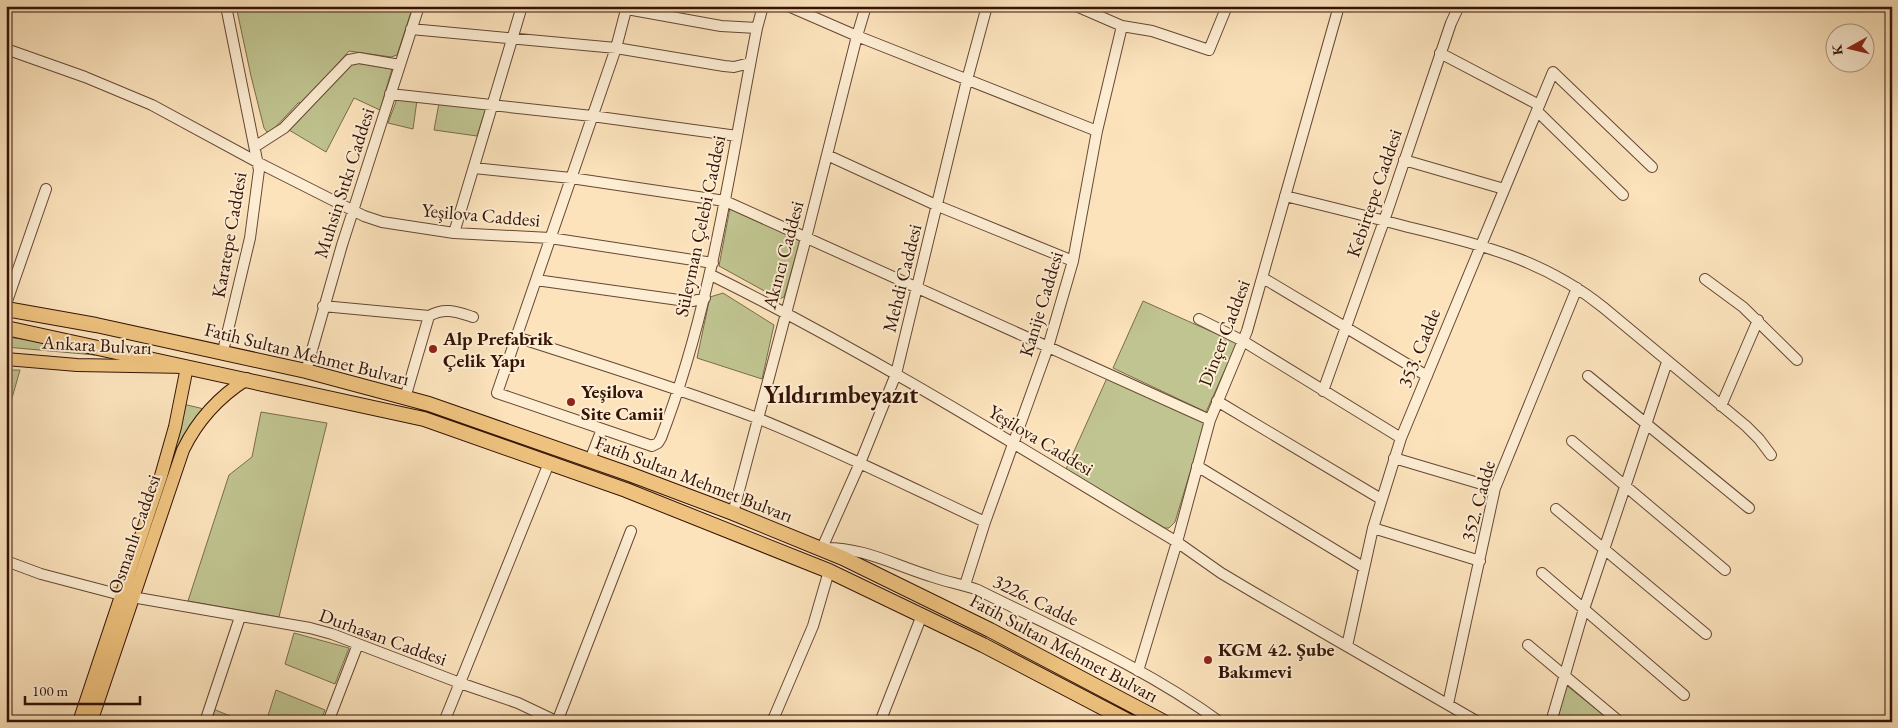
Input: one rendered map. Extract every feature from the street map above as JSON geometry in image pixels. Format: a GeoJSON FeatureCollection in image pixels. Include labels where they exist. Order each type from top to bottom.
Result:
{"type":"FeatureCollection","features":[{"type":"Feature","properties":{"kind":"highway","name":"Fatih Sultan Mehmet Bulvarı"},"geometry":{"type":"LineString","coordinates":[[6,309],[223,351],[306,371],[438,407],[590,460],[822,548],[990,630],[1164,722]]}},
{"type":"Feature","properties":{"kind":"highway","name":"Fatih Sultan Mehmet Bulvarı"},"geometry":{"type":"LineString","coordinates":[[6,328],[247,379],[424,420],[549,463],[626,490],[829,572],[983,644],[1130,722]]}},
{"type":"Feature","properties":{"kind":"main road","name":"Ankara Bulvarı"},"geometry":{"type":"LineString","coordinates":[[6,359],[77,365],[187,367]]}},
{"type":"Feature","properties":{"kind":"main road","name":"Osmanlı Caddesi"},"geometry":{"type":"LineString","coordinates":[[91,722],[170,445],[187,367]]}},
{"type":"Feature","properties":{"kind":"main road","name":"Osmanlı Caddesi"},"geometry":{"type":"LineString","coordinates":[[79,722],[188,438],[209,411],[247,379]]}},
{"type":"Feature","properties":{"kind":"street"},"geometry":{"type":"LineString","coordinates":[[219,6],[229,20]]}},
{"type":"Feature","properties":{"kind":"street","name":"Karatepe Caddesi"},"geometry":{"type":"LineString","coordinates":[[223,351],[250,238],[259,184],[259,163],[256,146],[226,6]]}},
{"type":"Feature","properties":{"kind":"street","name":"Muhsin Sıtkı Caddesi"},"geometry":{"type":"LineString","coordinates":[[306,371],[323,306],[419,6]]}},
{"type":"Feature","properties":{"kind":"street"},"geometry":{"type":"LineString","coordinates":[[454,233],[522,6]]}},
{"type":"Feature","properties":{"kind":"street","name":"Süleyman Çelebi Caddesi"},"geometry":{"type":"LineString","coordinates":[[602,429],[652,446],[658,443],[661,438],[679,391],[711,275],[750,63],[763,6]]}},
{"type":"Feature","properties":{"kind":"street"},"geometry":{"type":"LineString","coordinates":[[788,6],[856,36],[1097,131]]}},
{"type":"Feature","properties":{"kind":"street","name":"Akıncı Caddesi"},"geometry":{"type":"LineString","coordinates":[[733,513],[806,238],[856,36],[866,6]]}},
{"type":"Feature","properties":{"kind":"street","name":"Mehdi Caddesi"},"geometry":{"type":"LineString","coordinates":[[822,548],[860,463],[896,374],[967,80],[987,6]]}},
{"type":"Feature","properties":{"kind":"street"},"geometry":{"type":"LineString","coordinates":[[1076,6],[1122,26],[1166,35],[1209,50],[1227,6]]}},
{"type":"Feature","properties":{"kind":"street","name":"Dinçer Caddesi"},"geometry":{"type":"LineString","coordinates":[[1138,671],[1177,542],[1210,420],[1243,341],[1263,278],[1339,6]]}},
{"type":"Feature","properties":{"kind":"street","name":"Kebirtepe Caddesi"},"geometry":{"type":"LineString","coordinates":[[1323,390],[1384,221],[1440,53],[1459,6]]}},
{"type":"Feature","properties":{"kind":"street"},"geometry":{"type":"LineString","coordinates":[[590,460],[602,429],[497,393],[616,48],[627,8],[721,26],[757,28]]}},
{"type":"Feature","properties":{"kind":"street","name":"Kanije Caddesi"},"geometry":{"type":"LineString","coordinates":[[964,585],[1048,347],[1073,261],[1097,131],[1122,26]]}},
{"type":"Feature","properties":{"kind":"street"},"geometry":{"type":"LineString","coordinates":[[411,29],[616,48],[724,66],[750,63]]}},
{"type":"Feature","properties":{"kind":"street","name":"Yeşilova Caddesi"},"geometry":{"type":"LineString","coordinates":[[6,49],[85,77],[152,105],[259,163],[353,210],[382,222],[454,233],[550,238],[713,263]]}},
{"type":"Feature","properties":{"kind":"street"},"geometry":{"type":"LineString","coordinates":[[1440,53],[1538,108],[1623,195]]}},
{"type":"Feature","properties":{"kind":"street"},"geometry":{"type":"LineString","coordinates":[[256,146],[284,128],[349,60],[359,58],[400,65]]}},
{"type":"Feature","properties":{"kind":"street","name":"353. Cadde"},"geometry":{"type":"LineString","coordinates":[[1347,646],[1372,528],[1401,438],[1553,72],[1652,167]]}},
{"type":"Feature","properties":{"kind":"street"},"geometry":{"type":"LineString","coordinates":[[390,94],[493,104],[737,136]]}},
{"type":"Feature","properties":{"kind":"street"},"geometry":{"type":"LineString","coordinates":[[827,155],[938,206],[1073,261]]}},
{"type":"Feature","properties":{"kind":"street"},"geometry":{"type":"LineString","coordinates":[[1404,160],[1504,189]]}},
{"type":"Feature","properties":{"kind":"street"},"geometry":{"type":"LineString","coordinates":[[474,168],[571,178],[725,201],[1210,420]]}},
{"type":"Feature","properties":{"kind":"street"},"geometry":{"type":"LineString","coordinates":[[6,304],[46,189]]}},
{"type":"Feature","properties":{"kind":"street"},"geometry":{"type":"LineString","coordinates":[[1285,196],[1481,245],[1518,258],[1577,288],[1604,308],[1722,406],[1759,439],[1771,455]]}},
{"type":"Feature","properties":{"kind":"street","name":"Yeşilova Caddesi"},"geometry":{"type":"LineString","coordinates":[[711,275],[785,312],[896,374],[1177,542],[1221,573],[1478,722]]}},
{"type":"Feature","properties":{"kind":"street"},"geometry":{"type":"LineString","coordinates":[[1263,278],[1427,376]]}},
{"type":"Feature","properties":{"kind":"street"},"geometry":{"type":"LineString","coordinates":[[1705,279],[1758,320],[1797,360]]}},
{"type":"Feature","properties":{"kind":"street"},"geometry":{"type":"LineString","coordinates":[[536,280],[686,301],[705,298]]}},
{"type":"Feature","properties":{"kind":"street","name":"352. Cadde"},"geometry":{"type":"LineString","coordinates":[[1448,704],[1495,488],[1577,288]]}},
{"type":"Feature","properties":{"kind":"street"},"geometry":{"type":"LineString","coordinates":[[323,306],[429,316],[446,310],[473,317]]}},
{"type":"Feature","properties":{"kind":"street"},"geometry":{"type":"LineString","coordinates":[[405,398],[429,316]]}},
{"type":"Feature","properties":{"kind":"street"},"geometry":{"type":"LineString","coordinates":[[1199,319],[1243,341],[1401,438]]}},
{"type":"Feature","properties":{"kind":"street"},"geometry":{"type":"LineString","coordinates":[[1722,406],[1758,320]]}},
{"type":"Feature","properties":{"kind":"street"},"geometry":{"type":"LineString","coordinates":[[516,337],[757,419],[860,463],[985,522]]}},
{"type":"Feature","properties":{"kind":"street"},"geometry":{"type":"LineString","coordinates":[[1551,722],[1584,609],[1667,362]]}},
{"type":"Feature","properties":{"kind":"street"},"geometry":{"type":"LineString","coordinates":[[1588,376],[1749,508]]}},
{"type":"Feature","properties":{"kind":"street"},"geometry":{"type":"LineString","coordinates":[[1217,401],[1381,499]]}},
{"type":"Feature","properties":{"kind":"street"},"geometry":{"type":"LineString","coordinates":[[1572,441],[1725,570]]}},
{"type":"Feature","properties":{"kind":"street"},"geometry":{"type":"LineString","coordinates":[[1394,458],[1495,488]]}},
{"type":"Feature","properties":{"kind":"street"},"geometry":{"type":"LineString","coordinates":[[444,722],[549,463]]}},
{"type":"Feature","properties":{"kind":"street"},"geometry":{"type":"LineString","coordinates":[[1197,466],[1363,567]]}},
{"type":"Feature","properties":{"kind":"street"},"geometry":{"type":"LineString","coordinates":[[1556,509],[1706,634]]}},
{"type":"Feature","properties":{"kind":"street"},"geometry":{"type":"LineString","coordinates":[[1372,528],[1480,562]]}},
{"type":"Feature","properties":{"kind":"street"},"geometry":{"type":"LineString","coordinates":[[557,722],[631,531]]}},
{"type":"Feature","properties":{"kind":"street","name":"3226. Cadde"},"geometry":{"type":"LineString","coordinates":[[822,548],[842,548],[862,552],[932,577],[964,585],[1138,671],[1186,698],[1220,722]]}},
{"type":"Feature","properties":{"kind":"street","name":"Durhasan Caddesi"},"geometry":{"type":"LineString","coordinates":[[6,561],[34,571],[126,596],[310,628],[518,703],[557,722]]}},
{"type":"Feature","properties":{"kind":"street"},"geometry":{"type":"LineString","coordinates":[[772,722],[813,626],[829,572]]}},
{"type":"Feature","properties":{"kind":"street"},"geometry":{"type":"LineString","coordinates":[[1542,573],[1684,694]]}},
{"type":"Feature","properties":{"kind":"street"},"geometry":{"type":"LineString","coordinates":[[880,722],[922,615]]}},
{"type":"Feature","properties":{"kind":"street"},"geometry":{"type":"LineString","coordinates":[[204,722],[240,616]]}},
{"type":"Feature","properties":{"kind":"street"},"geometry":{"type":"LineString","coordinates":[[328,722],[358,644]]}},
{"type":"Feature","properties":{"kind":"street"},"geometry":{"type":"LineString","coordinates":[[1528,645],[1620,722]]}},
{"type":"Feature","properties":{"kind":"green space"},"geometry":{"type":"Polygon","coordinates":[[[236,6],[413,6],[397,55],[391,57],[349,51],[304,102],[298,103],[271,132],[267,132],[264,128],[251,76],[236,6]]]}},
{"type":"Feature","properties":{"kind":"green space"},"geometry":{"type":"Polygon","coordinates":[[[351,62],[392,69],[380,110],[354,98],[326,152],[289,130],[351,62]]]}},
{"type":"Feature","properties":{"kind":"green space"},"geometry":{"type":"Polygon","coordinates":[[[397,99],[417,100],[413,129],[388,123],[397,99]]]}},
{"type":"Feature","properties":{"kind":"green space"},"geometry":{"type":"Polygon","coordinates":[[[439,103],[486,108],[477,136],[434,130],[439,103]]]}},
{"type":"Feature","properties":{"kind":"green space"},"geometry":{"type":"Polygon","coordinates":[[[730,208],[800,241],[784,297],[779,299],[719,266],[730,208]]]}},
{"type":"Feature","properties":{"kind":"green space"},"geometry":{"type":"Polygon","coordinates":[[[723,293],[774,325],[762,379],[697,358],[710,297],[723,293]]]}},
{"type":"Feature","properties":{"kind":"green space"},"geometry":{"type":"Polygon","coordinates":[[[1143,301],[1237,343],[1206,412],[1113,368],[1143,301]]]}},
{"type":"Feature","properties":{"kind":"green space"},"geometry":{"type":"Polygon","coordinates":[[[6,337],[38,341],[95,355],[6,347],[6,337]]]}},
{"type":"Feature","properties":{"kind":"green space"},"geometry":{"type":"Polygon","coordinates":[[[6,370],[20,370],[6,419],[6,370]]]}},
{"type":"Feature","properties":{"kind":"green space"},"geometry":{"type":"Polygon","coordinates":[[[1107,378],[1205,423],[1175,522],[1169,528],[1165,528],[1066,469],[1107,378]]]}},
{"type":"Feature","properties":{"kind":"green space"},"geometry":{"type":"Polygon","coordinates":[[[183,404],[204,409],[177,448],[169,467],[183,404]]]}},
{"type":"Feature","properties":{"kind":"green space"},"geometry":{"type":"Polygon","coordinates":[[[261,412],[327,423],[279,617],[188,601],[229,475],[252,457],[261,412]]]}},
{"type":"Feature","properties":{"kind":"green space"},"geometry":{"type":"Polygon","coordinates":[[[294,633],[349,648],[335,684],[285,664],[294,633]]]}},
{"type":"Feature","properties":{"kind":"green space"},"geometry":{"type":"Polygon","coordinates":[[[1566,685],[1612,722],[1557,722],[1566,685]]]}},
{"type":"Feature","properties":{"kind":"green space"},"geometry":{"type":"Polygon","coordinates":[[[276,690],[325,710],[320,722],[266,722],[276,690]]]}},
{"type":"Feature","properties":{"kind":"green space"},"geometry":{"type":"Polygon","coordinates":[[[213,709],[245,722],[209,722],[213,709]]]}},
{"type":"Feature","properties":{"kind":"place","name":"Alp Prefabrik Çelik Yapı"},"geometry":{"type":"Point","coordinates":[433,349]}},
{"type":"Feature","properties":{"kind":"place","name":"Yeşilova Site Camii"},"geometry":{"type":"Point","coordinates":[571,402]}},
{"type":"Feature","properties":{"kind":"place","name":"KGM 42. Şube Bakımevi"},"geometry":{"type":"Point","coordinates":[1208,660]}},
{"type":"Feature","properties":{"kind":"district","name":"Yıldırımbeyazıt"},"geometry":{"type":"Point","coordinates":[841,394]}}]}
